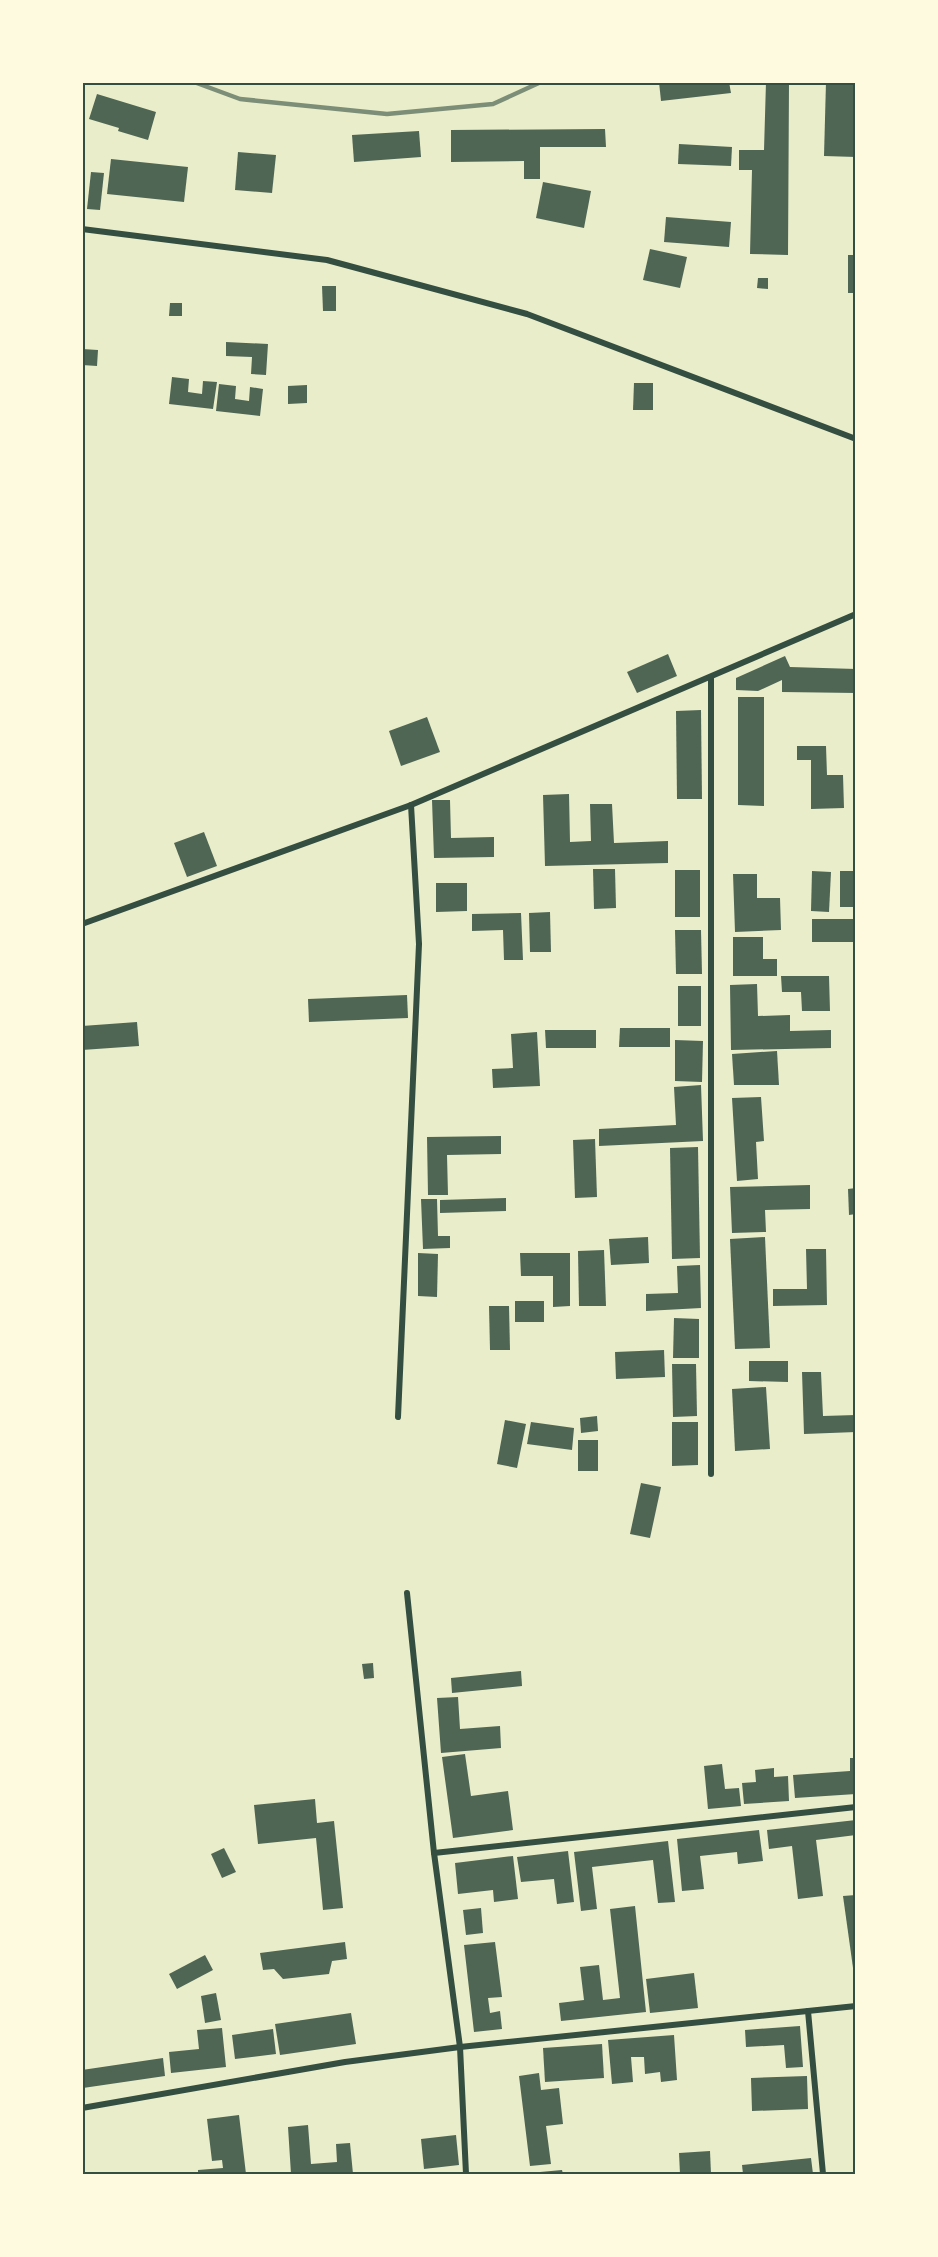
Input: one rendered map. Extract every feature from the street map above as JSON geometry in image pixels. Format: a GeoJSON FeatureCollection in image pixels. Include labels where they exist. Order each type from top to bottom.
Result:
{"type":"FeatureCollection","features":[{"type":"Feature","properties":{"kind":"street"},"geometry":{"type":"LineString","coordinates":[[82,229],[327,260],[527,314],[855,439]]}},
{"type":"Feature","properties":{"kind":"street"},"geometry":{"type":"LineString","coordinates":[[82,924],[411,805],[855,614]]}},
{"type":"Feature","properties":{"kind":"street"},"geometry":{"type":"LineString","coordinates":[[711,677],[711,1474]]}},
{"type":"Feature","properties":{"kind":"street"},"geometry":{"type":"LineString","coordinates":[[398,1417],[419,944],[411,805]]}},
{"type":"Feature","properties":{"kind":"street"},"geometry":{"type":"LineString","coordinates":[[407,1593],[434,1853],[460,2047],[466,2175]]}},
{"type":"Feature","properties":{"kind":"street"},"geometry":{"type":"LineString","coordinates":[[434,1853],[855,1808]]}},
{"type":"Feature","properties":{"kind":"street"},"geometry":{"type":"LineString","coordinates":[[82,2108],[345,2062],[460,2047],[855,2006]]}},
{"type":"Feature","properties":{"kind":"street"},"geometry":{"type":"LineString","coordinates":[[808,2011],[824,2175]]}},
{"type":"Feature","properties":{"kind":"building"},"geometry":{"type":"Polygon","coordinates":[[[659,82],[729,82],[731,93],[661,101],[659,82]]]}},
{"type":"Feature","properties":{"kind":"building"},"geometry":{"type":"Polygon","coordinates":[[[766,82],[789,82],[788,255],[750,254],[752,170],[739,170],[739,150],[764,150],[766,82]]]}},
{"type":"Feature","properties":{"kind":"building"},"geometry":{"type":"Polygon","coordinates":[[[826,82],[856,82],[856,157],[824,156],[826,82]]]}},
{"type":"Feature","properties":{"kind":"building"},"geometry":{"type":"Polygon","coordinates":[[[97,94],[156,112],[148,140],[89,119],[97,94]]]}},
{"type":"Feature","properties":{"kind":"building"},"geometry":{"type":"Polygon","coordinates":[[[605,129],[606,147],[540,147],[540,179],[524,179],[524,161],[451,162],[451,130],[605,129]]]}},
{"type":"Feature","properties":{"kind":"building"},"geometry":{"type":"Polygon","coordinates":[[[419,131],[421,157],[354,162],[352,135],[419,131]]]}},
{"type":"Feature","properties":{"kind":"building"},"geometry":{"type":"Polygon","coordinates":[[[679,144],[732,147],[731,166],[678,164],[679,144]]]}},
{"type":"Feature","properties":{"kind":"building"},"geometry":{"type":"Polygon","coordinates":[[[238,152],[276,155],[272,193],[235,190],[238,152]]]}},
{"type":"Feature","properties":{"kind":"building"},"geometry":{"type":"Polygon","coordinates":[[[111,159],[188,167],[184,202],[107,194],[111,159]]]}},
{"type":"Feature","properties":{"kind":"building"},"geometry":{"type":"Polygon","coordinates":[[[91,172],[104,173],[100,210],[87,209],[91,172]]]}},
{"type":"Feature","properties":{"kind":"building"},"geometry":{"type":"Polygon","coordinates":[[[543,182],[591,191],[584,228],[536,218],[543,182]]]}},
{"type":"Feature","properties":{"kind":"building"},"geometry":{"type":"Polygon","coordinates":[[[666,217],[731,222],[729,247],[664,242],[666,217]]]}},
{"type":"Feature","properties":{"kind":"building"},"geometry":{"type":"Polygon","coordinates":[[[650,249],[687,257],[680,288],[643,280],[650,249]]]}},
{"type":"Feature","properties":{"kind":"building"},"geometry":{"type":"Polygon","coordinates":[[[848,255],[856,255],[856,293],[848,293],[848,255]]]}},
{"type":"Feature","properties":{"kind":"building"},"geometry":{"type":"Polygon","coordinates":[[[758,278],[768,278],[768,289],[757,288],[758,278]]]}},
{"type":"Feature","properties":{"kind":"building"},"geometry":{"type":"Polygon","coordinates":[[[322,286],[336,286],[336,311],[323,311],[322,286]]]}},
{"type":"Feature","properties":{"kind":"building"},"geometry":{"type":"Polygon","coordinates":[[[170,303],[182,303],[182,316],[169,316],[170,303]]]}},
{"type":"Feature","properties":{"kind":"building"},"geometry":{"type":"Polygon","coordinates":[[[226,342],[268,344],[266,375],[251,374],[252,357],[226,356],[226,342]]]}},
{"type":"Feature","properties":{"kind":"building"},"geometry":{"type":"Polygon","coordinates":[[[82,349],[98,350],[97,366],[82,365],[82,349]]]}},
{"type":"Feature","properties":{"kind":"building"},"geometry":{"type":"Polygon","coordinates":[[[172,377],[189,379],[188,392],[202,394],[203,381],[217,382],[213,409],[169,404],[172,377]]]}},
{"type":"Feature","properties":{"kind":"building"},"geometry":{"type":"Polygon","coordinates":[[[634,383],[653,383],[653,410],[633,410],[634,383]]]}},
{"type":"Feature","properties":{"kind":"building"},"geometry":{"type":"Polygon","coordinates":[[[219,384],[236,386],[235,399],[249,401],[250,387],[263,389],[260,416],[216,411],[219,384]]]}},
{"type":"Feature","properties":{"kind":"building"},"geometry":{"type":"Polygon","coordinates":[[[307,385],[307,403],[288,404],[288,386],[307,385]]]}},
{"type":"Feature","properties":{"kind":"building"},"geometry":{"type":"Polygon","coordinates":[[[668,654],[677,676],[637,693],[627,672],[668,654]]]}},
{"type":"Feature","properties":{"kind":"building"},"geometry":{"type":"Polygon","coordinates":[[[785,656],[790,667],[856,669],[856,693],[782,692],[782,680],[758,691],[736,690],[736,678],[785,656]]]}},
{"type":"Feature","properties":{"kind":"building"},"geometry":{"type":"Polygon","coordinates":[[[738,697],[764,697],[764,806],[738,805],[738,697]]]}},
{"type":"Feature","properties":{"kind":"building"},"geometry":{"type":"Polygon","coordinates":[[[701,710],[702,799],[677,799],[676,711],[701,710]]]}},
{"type":"Feature","properties":{"kind":"building"},"geometry":{"type":"Polygon","coordinates":[[[427,717],[440,752],[401,766],[389,731],[427,717]]]}},
{"type":"Feature","properties":{"kind":"building"},"geometry":{"type":"Polygon","coordinates":[[[797,746],[826,746],[827,775],[843,775],[844,808],[811,809],[811,760],[797,760],[797,746]]]}},
{"type":"Feature","properties":{"kind":"building"},"geometry":{"type":"Polygon","coordinates":[[[569,794],[570,842],[591,841],[590,804],[612,804],[614,843],[668,841],[668,863],[545,866],[543,795],[569,794]]]}},
{"type":"Feature","properties":{"kind":"building"},"geometry":{"type":"Polygon","coordinates":[[[432,800],[450,800],[451,838],[494,837],[494,857],[434,858],[432,800]]]}},
{"type":"Feature","properties":{"kind":"building"},"geometry":{"type":"Polygon","coordinates":[[[204,832],[217,866],[187,877],[174,843],[204,832]]]}},
{"type":"Feature","properties":{"kind":"building"},"geometry":{"type":"Polygon","coordinates":[[[593,869],[615,869],[616,908],[594,909],[593,869]]]}},
{"type":"Feature","properties":{"kind":"building"},"geometry":{"type":"Polygon","coordinates":[[[675,870],[700,870],[700,917],[675,917],[675,870]]]}},
{"type":"Feature","properties":{"kind":"building"},"geometry":{"type":"Polygon","coordinates":[[[812,871],[831,872],[829,912],[811,911],[812,871]]]}},
{"type":"Feature","properties":{"kind":"building"},"geometry":{"type":"Polygon","coordinates":[[[840,871],[856,871],[856,907],[840,907],[840,871]]]}},
{"type":"Feature","properties":{"kind":"building"},"geometry":{"type":"Polygon","coordinates":[[[733,874],[757,874],[757,898],[780,898],[781,930],[735,932],[733,874]]]}},
{"type":"Feature","properties":{"kind":"building"},"geometry":{"type":"Polygon","coordinates":[[[436,883],[467,883],[467,911],[436,912],[436,883]]]}},
{"type":"Feature","properties":{"kind":"building"},"geometry":{"type":"Polygon","coordinates":[[[550,912],[551,952],[530,952],[529,913],[550,912]]]}},
{"type":"Feature","properties":{"kind":"building"},"geometry":{"type":"Polygon","coordinates":[[[521,913],[523,960],[504,960],[503,930],[472,931],[472,914],[521,913]]]}},
{"type":"Feature","properties":{"kind":"building"},"geometry":{"type":"Polygon","coordinates":[[[812,919],[856,919],[856,942],[812,942],[812,919]]]}},
{"type":"Feature","properties":{"kind":"building"},"geometry":{"type":"Polygon","coordinates":[[[675,930],[701,930],[702,974],[676,974],[675,930]]]}},
{"type":"Feature","properties":{"kind":"building"},"geometry":{"type":"Polygon","coordinates":[[[733,937],[763,937],[763,959],[777,959],[777,976],[733,976],[733,937]]]}},
{"type":"Feature","properties":{"kind":"building"},"geometry":{"type":"Polygon","coordinates":[[[781,976],[829,976],[830,1011],[802,1011],[801,992],[782,992],[781,976]]]}},
{"type":"Feature","properties":{"kind":"building"},"geometry":{"type":"Polygon","coordinates":[[[757,984],[758,1016],[790,1015],[790,1031],[831,1030],[831,1048],[731,1050],[730,985],[757,984]]]}},
{"type":"Feature","properties":{"kind":"building"},"geometry":{"type":"Polygon","coordinates":[[[678,986],[701,986],[701,1026],[678,1026],[678,986]]]}},
{"type":"Feature","properties":{"kind":"building"},"geometry":{"type":"Polygon","coordinates":[[[407,995],[408,1018],[309,1022],[308,999],[407,995]]]}},
{"type":"Feature","properties":{"kind":"building"},"geometry":{"type":"Polygon","coordinates":[[[137,1022],[139,1046],[82,1050],[82,1026],[137,1022]]]}},
{"type":"Feature","properties":{"kind":"building"},"geometry":{"type":"Polygon","coordinates":[[[620,1028],[670,1028],[670,1047],[619,1047],[620,1028]]]}},
{"type":"Feature","properties":{"kind":"building"},"geometry":{"type":"Polygon","coordinates":[[[545,1030],[596,1030],[596,1048],[546,1048],[545,1030]]]}},
{"type":"Feature","properties":{"kind":"building"},"geometry":{"type":"Polygon","coordinates":[[[537,1032],[540,1086],[493,1088],[492,1069],[513,1068],[511,1034],[537,1032]]]}},
{"type":"Feature","properties":{"kind":"building"},"geometry":{"type":"Polygon","coordinates":[[[675,1040],[703,1041],[702,1082],[675,1081],[675,1040]]]}},
{"type":"Feature","properties":{"kind":"building"},"geometry":{"type":"Polygon","coordinates":[[[777,1051],[779,1085],[734,1085],[732,1054],[777,1051]]]}},
{"type":"Feature","properties":{"kind":"building"},"geometry":{"type":"Polygon","coordinates":[[[701,1085],[703,1141],[599,1146],[599,1129],[676,1125],[674,1087],[701,1085]]]}},
{"type":"Feature","properties":{"kind":"building"},"geometry":{"type":"Polygon","coordinates":[[[761,1097],[764,1141],[756,1142],[758,1179],[737,1181],[732,1098],[761,1097]]]}},
{"type":"Feature","properties":{"kind":"building"},"geometry":{"type":"Polygon","coordinates":[[[501,1136],[501,1154],[447,1155],[448,1195],[428,1195],[427,1137],[501,1136]]]}},
{"type":"Feature","properties":{"kind":"building"},"geometry":{"type":"Polygon","coordinates":[[[595,1139],[597,1197],[575,1198],[573,1140],[595,1139]]]}},
{"type":"Feature","properties":{"kind":"building"},"geometry":{"type":"Polygon","coordinates":[[[698,1147],[700,1258],[672,1259],[670,1148],[698,1147]]]}},
{"type":"Feature","properties":{"kind":"building"},"geometry":{"type":"Polygon","coordinates":[[[810,1185],[810,1209],[765,1210],[766,1232],[732,1233],[730,1187],[810,1185]]]}},
{"type":"Feature","properties":{"kind":"building"},"geometry":{"type":"Polygon","coordinates":[[[856,1188],[856,1214],[849,1215],[848,1189],[856,1188]]]}},
{"type":"Feature","properties":{"kind":"building"},"geometry":{"type":"Polygon","coordinates":[[[506,1198],[506,1211],[440,1213],[440,1200],[506,1198]]]}},
{"type":"Feature","properties":{"kind":"building"},"geometry":{"type":"Polygon","coordinates":[[[421,1199],[437,1199],[438,1236],[450,1236],[450,1248],[423,1249],[421,1199]]]}},
{"type":"Feature","properties":{"kind":"building"},"geometry":{"type":"Polygon","coordinates":[[[648,1237],[649,1263],[611,1265],[609,1239],[648,1237]]]}},
{"type":"Feature","properties":{"kind":"building"},"geometry":{"type":"Polygon","coordinates":[[[765,1237],[770,1348],[735,1349],[730,1239],[765,1237]]]}},
{"type":"Feature","properties":{"kind":"building"},"geometry":{"type":"Polygon","coordinates":[[[806,1249],[826,1249],[827,1305],[773,1306],[773,1289],[807,1289],[806,1249]]]}},
{"type":"Feature","properties":{"kind":"building"},"geometry":{"type":"Polygon","coordinates":[[[604,1250],[606,1306],[579,1306],[578,1251],[604,1250]]]}},
{"type":"Feature","properties":{"kind":"building"},"geometry":{"type":"Polygon","coordinates":[[[418,1253],[438,1254],[437,1297],[418,1296],[418,1253]]]}},
{"type":"Feature","properties":{"kind":"building"},"geometry":{"type":"Polygon","coordinates":[[[520,1253],[570,1253],[570,1306],[553,1307],[553,1276],[521,1276],[520,1253]]]}},
{"type":"Feature","properties":{"kind":"building"},"geometry":{"type":"Polygon","coordinates":[[[700,1265],[701,1308],[646,1311],[646,1294],[678,1293],[677,1266],[700,1265]]]}},
{"type":"Feature","properties":{"kind":"building"},"geometry":{"type":"Polygon","coordinates":[[[515,1301],[544,1301],[544,1322],[515,1322],[515,1301]]]}},
{"type":"Feature","properties":{"kind":"building"},"geometry":{"type":"Polygon","coordinates":[[[489,1306],[509,1306],[510,1350],[490,1350],[489,1306]]]}},
{"type":"Feature","properties":{"kind":"building"},"geometry":{"type":"Polygon","coordinates":[[[674,1318],[699,1319],[699,1358],[673,1358],[674,1318]]]}},
{"type":"Feature","properties":{"kind":"building"},"geometry":{"type":"Polygon","coordinates":[[[664,1350],[665,1377],[616,1379],[615,1352],[664,1350]]]}},
{"type":"Feature","properties":{"kind":"building"},"geometry":{"type":"Polygon","coordinates":[[[749,1361],[788,1361],[788,1382],[749,1381],[749,1361]]]}},
{"type":"Feature","properties":{"kind":"building"},"geometry":{"type":"Polygon","coordinates":[[[672,1364],[696,1364],[697,1416],[673,1417],[672,1364]]]}},
{"type":"Feature","properties":{"kind":"building"},"geometry":{"type":"Polygon","coordinates":[[[802,1372],[821,1372],[823,1416],[856,1415],[856,1432],[804,1434],[802,1372]]]}},
{"type":"Feature","properties":{"kind":"building"},"geometry":{"type":"Polygon","coordinates":[[[766,1387],[770,1449],[735,1451],[732,1389],[766,1387]]]}},
{"type":"Feature","properties":{"kind":"building"},"geometry":{"type":"Polygon","coordinates":[[[597,1416],[598,1431],[581,1433],[580,1418],[597,1416]]]}},
{"type":"Feature","properties":{"kind":"building"},"geometry":{"type":"Polygon","coordinates":[[[505,1420],[526,1424],[517,1468],[497,1464],[505,1420]]]}},
{"type":"Feature","properties":{"kind":"building"},"geometry":{"type":"Polygon","coordinates":[[[531,1422],[574,1428],[572,1450],[527,1444],[531,1422]]]}},
{"type":"Feature","properties":{"kind":"building"},"geometry":{"type":"Polygon","coordinates":[[[672,1422],[698,1422],[698,1465],[672,1466],[672,1422]]]}},
{"type":"Feature","properties":{"kind":"building"},"geometry":{"type":"Polygon","coordinates":[[[578,1440],[598,1440],[598,1471],[578,1471],[578,1440]]]}},
{"type":"Feature","properties":{"kind":"building"},"geometry":{"type":"Polygon","coordinates":[[[641,1483],[661,1487],[650,1538],[630,1534],[641,1483]]]}},
{"type":"Feature","properties":{"kind":"building"},"geometry":{"type":"Polygon","coordinates":[[[373,1663],[374,1678],[364,1679],[362,1664],[373,1663]]]}},
{"type":"Feature","properties":{"kind":"building"},"geometry":{"type":"Polygon","coordinates":[[[521,1671],[522,1686],[452,1693],[451,1678],[521,1671]]]}},
{"type":"Feature","properties":{"kind":"building"},"geometry":{"type":"Polygon","coordinates":[[[458,1697],[460,1729],[500,1726],[501,1748],[441,1753],[437,1698],[458,1697]]]}},
{"type":"Feature","properties":{"kind":"building"},"geometry":{"type":"Polygon","coordinates":[[[465,1754],[471,1796],[508,1791],[513,1830],[453,1838],[442,1757],[465,1754]]]}},
{"type":"Feature","properties":{"kind":"building"},"geometry":{"type":"Polygon","coordinates":[[[850,1758],[856,1758],[856,1794],[795,1798],[793,1775],[850,1771],[850,1758]]]}},
{"type":"Feature","properties":{"kind":"building"},"geometry":{"type":"Polygon","coordinates":[[[722,1764],[725,1789],[739,1788],[741,1806],[708,1809],[704,1766],[722,1764]]]}},
{"type":"Feature","properties":{"kind":"building"},"geometry":{"type":"Polygon","coordinates":[[[774,1768],[774,1777],[788,1776],[789,1801],[744,1804],[742,1783],[756,1782],[755,1770],[774,1768]]]}},
{"type":"Feature","properties":{"kind":"building"},"geometry":{"type":"Polygon","coordinates":[[[315,1799],[317,1823],[334,1821],[343,1908],[323,1910],[316,1838],[258,1844],[254,1805],[315,1799]]]}},
{"type":"Feature","properties":{"kind":"building"},"geometry":{"type":"Polygon","coordinates":[[[856,1820],[856,1835],[816,1840],[823,1896],[798,1899],[792,1846],[769,1849],[767,1830],[856,1820]]]}},
{"type":"Feature","properties":{"kind":"building"},"geometry":{"type":"Polygon","coordinates":[[[759,1830],[763,1861],[738,1864],[737,1852],[700,1856],[704,1889],[682,1891],[677,1839],[759,1830]]]}},
{"type":"Feature","properties":{"kind":"building"},"geometry":{"type":"Polygon","coordinates":[[[668,1841],[675,1902],[658,1903],[653,1860],[592,1867],[597,1909],[581,1911],[574,1852],[668,1841]]]}},
{"type":"Feature","properties":{"kind":"building"},"geometry":{"type":"Polygon","coordinates":[[[224,1848],[236,1872],[222,1878],[211,1854],[224,1848]]]}},
{"type":"Feature","properties":{"kind":"building"},"geometry":{"type":"Polygon","coordinates":[[[568,1851],[574,1902],[557,1904],[554,1879],[521,1882],[517,1857],[568,1851]]]}},
{"type":"Feature","properties":{"kind":"building"},"geometry":{"type":"Polygon","coordinates":[[[513,1856],[518,1899],[494,1902],[493,1890],[458,1894],[455,1863],[513,1856]]]}},
{"type":"Feature","properties":{"kind":"building"},"geometry":{"type":"Polygon","coordinates":[[[856,1895],[856,1975],[854,1975],[843,1896],[856,1895]]]}},
{"type":"Feature","properties":{"kind":"building"},"geometry":{"type":"Polygon","coordinates":[[[635,1906],[646,2012],[561,2021],[559,2003],[584,2000],[580,1967],[599,1965],[603,2000],[620,1998],[610,1909],[635,1906]]]}},
{"type":"Feature","properties":{"kind":"building"},"geometry":{"type":"Polygon","coordinates":[[[481,1908],[483,1933],[466,1935],[463,1910],[481,1908]]]}},
{"type":"Feature","properties":{"kind":"building"},"geometry":{"type":"Polygon","coordinates":[[[345,1942],[347,1959],[332,1961],[329,1974],[283,1979],[274,1969],[263,1970],[260,1953],[345,1942]]]}},
{"type":"Feature","properties":{"kind":"building"},"geometry":{"type":"Polygon","coordinates":[[[495,1942],[502,1997],[488,1998],[490,2013],[500,2011],[502,2029],[474,2032],[464,1945],[495,1942]]]}},
{"type":"Feature","properties":{"kind":"building"},"geometry":{"type":"Polygon","coordinates":[[[205,1955],[213,1970],[177,1989],[169,1974],[205,1955]]]}},
{"type":"Feature","properties":{"kind":"building"},"geometry":{"type":"Polygon","coordinates":[[[694,1973],[698,2008],[650,2013],[646,1979],[694,1973]]]}},
{"type":"Feature","properties":{"kind":"building"},"geometry":{"type":"Polygon","coordinates":[[[216,1993],[221,2020],[205,2023],[201,1996],[216,1993]]]}},
{"type":"Feature","properties":{"kind":"building"},"geometry":{"type":"Polygon","coordinates":[[[351,2013],[356,2044],[280,2055],[275,2024],[351,2013]]]}},
{"type":"Feature","properties":{"kind":"building"},"geometry":{"type":"Polygon","coordinates":[[[800,2026],[803,2067],[786,2068],[784,2045],[746,2047],[745,2030],[800,2026]]]}},
{"type":"Feature","properties":{"kind":"building"},"geometry":{"type":"Polygon","coordinates":[[[222,2028],[226,2067],[171,2073],[169,2052],[199,2049],[197,2030],[222,2028]]]}},
{"type":"Feature","properties":{"kind":"building"},"geometry":{"type":"Polygon","coordinates":[[[273,2029],[276,2054],[235,2059],[232,2035],[273,2029]]]}},
{"type":"Feature","properties":{"kind":"building"},"geometry":{"type":"Polygon","coordinates":[[[674,2035],[677,2080],[661,2082],[660,2072],[645,2074],[644,2057],[631,2057],[633,2082],[612,2084],[608,2040],[674,2035]]]}},
{"type":"Feature","properties":{"kind":"building"},"geometry":{"type":"Polygon","coordinates":[[[602,2044],[604,2078],[545,2082],[543,2048],[602,2044]]]}},
{"type":"Feature","properties":{"kind":"building"},"geometry":{"type":"Polygon","coordinates":[[[163,2058],[165,2076],[83,2088],[82,2070],[163,2058]]]}},
{"type":"Feature","properties":{"kind":"building"},"geometry":{"type":"Polygon","coordinates":[[[539,2073],[541,2090],[559,2088],[563,2124],[546,2126],[551,2164],[530,2166],[519,2076],[539,2073]]]}},
{"type":"Feature","properties":{"kind":"building"},"geometry":{"type":"Polygon","coordinates":[[[807,2076],[808,2109],[752,2111],[751,2078],[807,2076]]]}},
{"type":"Feature","properties":{"kind":"building"},"geometry":{"type":"Polygon","coordinates":[[[239,2115],[246,2174],[198,2174],[198,2170],[223,2168],[222,2160],[212,2161],[207,2119],[239,2115]]]}},
{"type":"Feature","properties":{"kind":"building"},"geometry":{"type":"Polygon","coordinates":[[[308,2125],[311,2164],[337,2162],[336,2144],[350,2143],[353,2174],[291,2174],[288,2127],[308,2125]]]}},
{"type":"Feature","properties":{"kind":"building"},"geometry":{"type":"Polygon","coordinates":[[[456,2135],[459,2165],[424,2169],[421,2139],[456,2135]]]}},
{"type":"Feature","properties":{"kind":"building"},"geometry":{"type":"Polygon","coordinates":[[[710,2151],[711,2174],[680,2174],[679,2153],[710,2151]]]}},
{"type":"Feature","properties":{"kind":"building"},"geometry":{"type":"Polygon","coordinates":[[[811,2158],[813,2174],[743,2174],[742,2165],[811,2158]]]}},
{"type":"Feature","properties":{"kind":"building"},"geometry":{"type":"Polygon","coordinates":[[[562,2170],[563,2174],[540,2174],[540,2172],[562,2170]]]}},
{"type":"Feature","properties":{"kind":"railway"},"geometry":{"type":"LineString","coordinates":[[194,82],[240,99],[387,114],[493,104],[541,82]]}}]}
